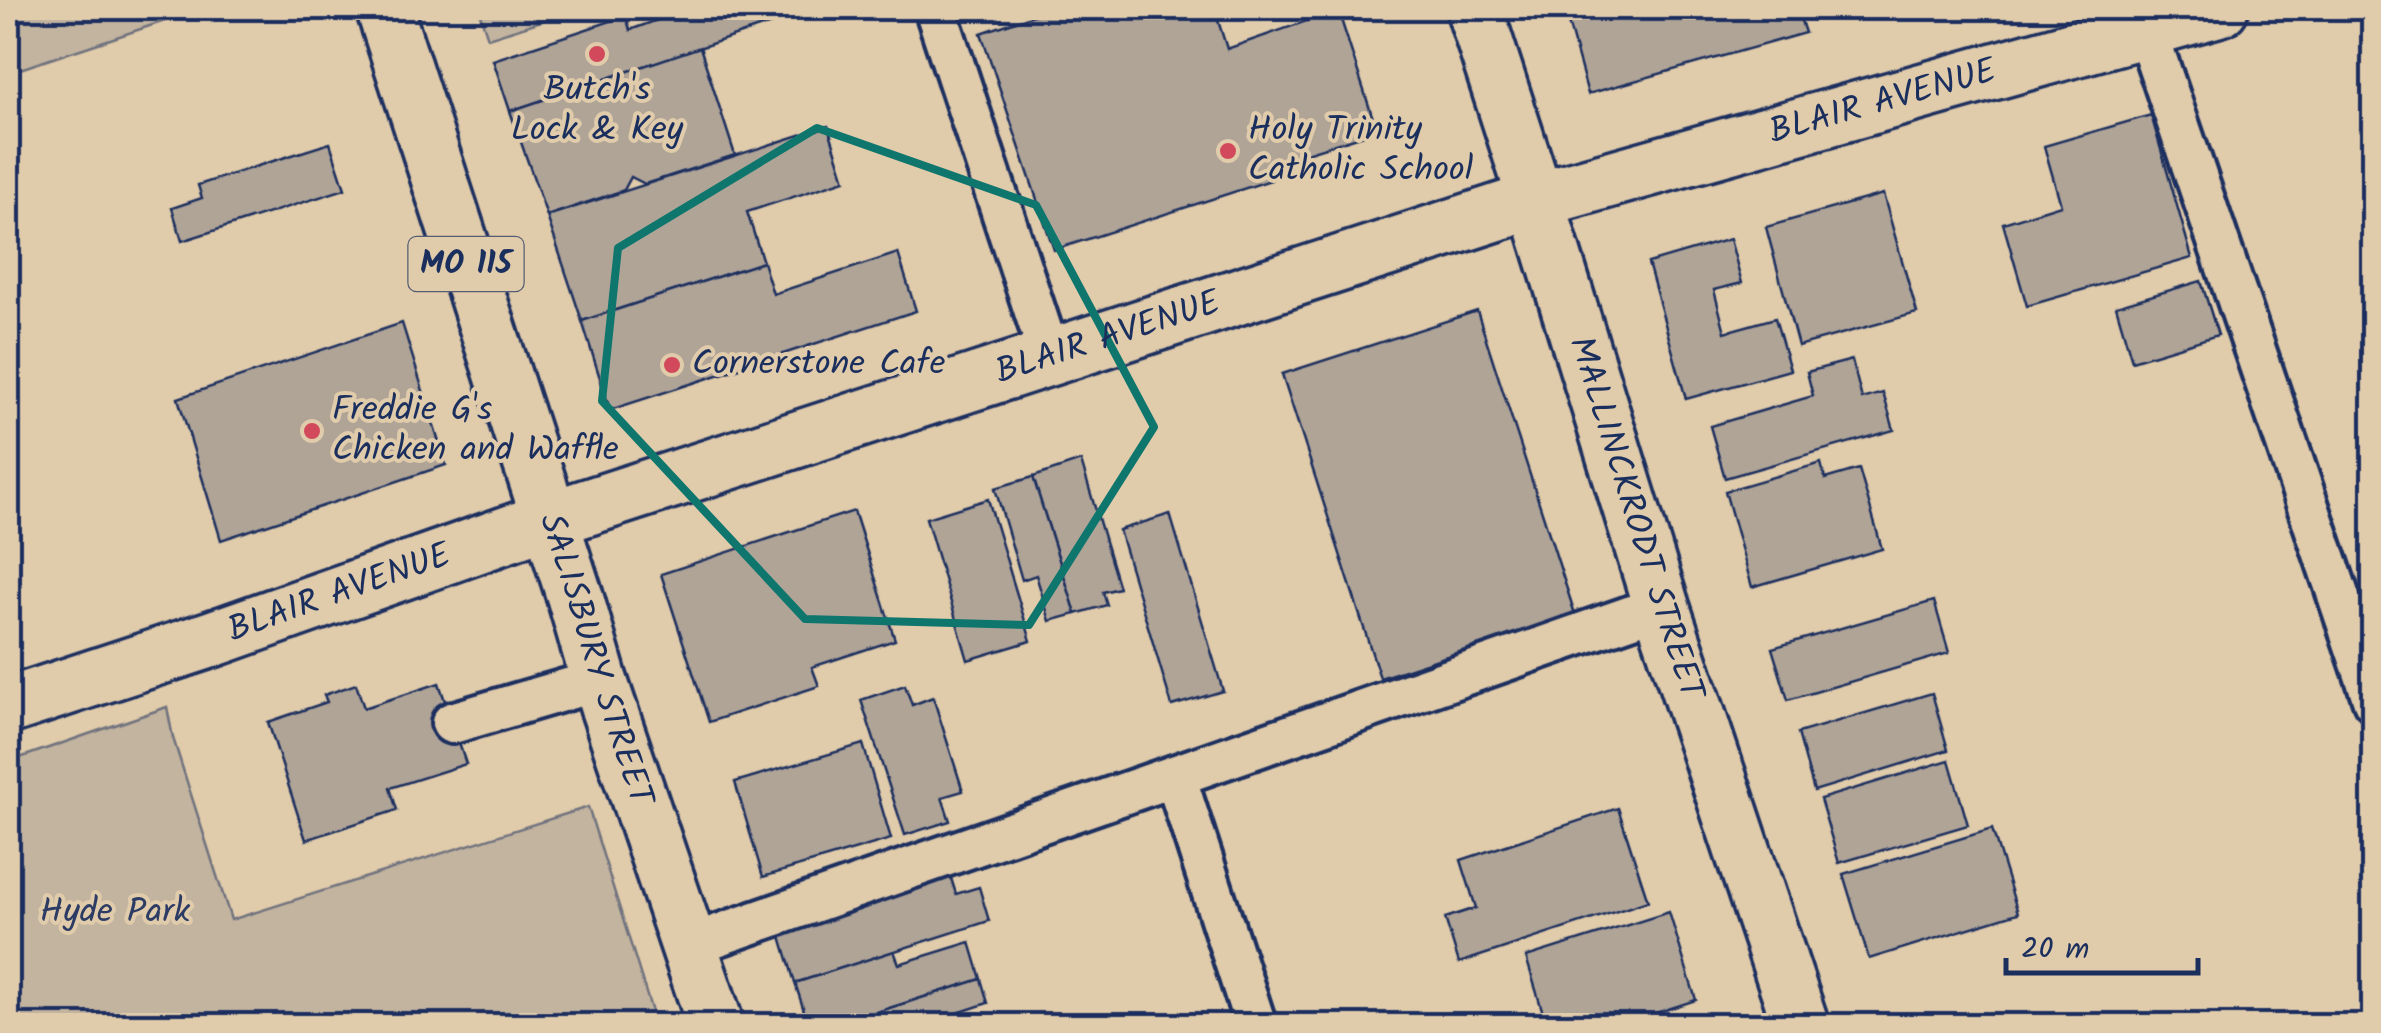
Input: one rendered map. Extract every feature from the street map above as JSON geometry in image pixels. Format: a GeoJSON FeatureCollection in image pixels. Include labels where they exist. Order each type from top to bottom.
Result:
{"type":"FeatureCollection","features":[{"type":"Feature","properties":{"kind":"street","name":"SALISBURY STREET"},"geometry":{"type":"LineString","coordinates":[[384,8],[600,680],[716,1026]]}},
{"type":"Feature","properties":{"kind":"street","name":"MALLINCKRODT STREET"},"geometry":{"type":"LineString","coordinates":[[1474,8],[1661,606],[1800,1026]]}},
{"type":"Feature","properties":{"kind":"street","name":"BLAIR AVENUE"},"geometry":{"type":"LineString","coordinates":[[8,706],[210,640],[548,520],[1536,200],[2143,18],[2220,8]]}},
{"type":"Feature","properties":{"kind":"lane"},"geometry":{"type":"LineString","coordinates":[[935,8],[1050,357]]}},
{"type":"Feature","properties":{"kind":"lane"},"geometry":{"type":"LineString","coordinates":[[2143,18],[2374,701]]}},
{"type":"Feature","properties":{"kind":"lane"},"geometry":{"type":"LineString","coordinates":[[690,945],[1661,606]]}},
{"type":"Feature","properties":{"kind":"lane"},"geometry":{"type":"LineString","coordinates":[[452,723],[600,680]]}},
{"type":"Feature","properties":{"kind":"lane"},"geometry":{"type":"LineString","coordinates":[[1175,776],[1256,1026]]}},
{"type":"Feature","properties":{"kind":"highlighted area"},"geometry":{"type":"Polygon","coordinates":[[[817,128],[1036,205],[1154,427],[1029,625],[805,619],[602,401],[618,248],[817,128]]]}},
{"type":"Feature","properties":{"kind":"green space"},"geometry":{"type":"Polygon","coordinates":[[[8,8],[204,8],[8,73],[8,8]]]}},
{"type":"Feature","properties":{"kind":"green space"},"geometry":{"type":"Polygon","coordinates":[[[478,8],[582,8],[488,38],[478,8]]]}},
{"type":"Feature","properties":{"kind":"green space","name":"Hyde Park"},"geometry":{"type":"Polygon","coordinates":[[[167,707],[173,738],[231,920],[588,807],[656,1025],[8,1025],[8,762],[167,707]]]}},
{"type":"Feature","properties":{"kind":"building","name":"Butch's Lock & Key"},"geometry":{"type":"Polygon","coordinates":[[[667,8],[819,8],[510,111],[493,60],[626,16],[630,30],[663,18],[667,8]]]}},
{"type":"Feature","properties":{"kind":"building","name":"Holy Trinity Catholic School"},"geometry":{"type":"Polygon","coordinates":[[[1054,8],[1214,8],[1227,49],[1338,10],[1377,131],[1267,165],[1271,180],[1054,250],[981,33],[1054,8]]]}},
{"type":"Feature","properties":{"kind":"building"},"geometry":{"type":"Polygon","coordinates":[[[1564,8],[1797,8],[1805,33],[1588,94],[1564,8]]]}},
{"type":"Feature","properties":{"kind":"building"},"geometry":{"type":"Polygon","coordinates":[[[700,47],[735,155],[645,184],[631,177],[624,190],[547,216],[510,111],[700,47]]]}},
{"type":"Feature","properties":{"kind":"building"},"geometry":{"type":"Polygon","coordinates":[[[2151,115],[2192,258],[2027,306],[2003,223],[2061,205],[2044,146],[2151,115]]]}},
{"type":"Feature","properties":{"kind":"building"},"geometry":{"type":"Polygon","coordinates":[[[828,126],[845,180],[747,212],[763,262],[582,321],[547,216],[828,126]]]}},
{"type":"Feature","properties":{"kind":"building"},"geometry":{"type":"Polygon","coordinates":[[[330,143],[345,189],[182,241],[172,208],[202,198],[198,185],[330,143]]]}},
{"type":"Feature","properties":{"kind":"building"},"geometry":{"type":"Polygon","coordinates":[[[1883,194],[1917,313],[1798,346],[1766,227],[1883,194]]]}},
{"type":"Feature","properties":{"kind":"building"},"geometry":{"type":"Polygon","coordinates":[[[1730,239],[1742,283],[1714,290],[1725,332],[1775,318],[1790,370],[1686,399],[1648,263],[1730,239]]]}},
{"type":"Feature","properties":{"kind":"building","name":"Cornerstone Cafe"},"geometry":{"type":"Polygon","coordinates":[[[898,253],[916,311],[610,410],[582,321],[763,262],[773,294],[898,253]]]}},
{"type":"Feature","properties":{"kind":"building"},"geometry":{"type":"Polygon","coordinates":[[[2201,281],[2218,335],[2132,361],[2116,306],[2201,281]]]}},
{"type":"Feature","properties":{"kind":"building"},"geometry":{"type":"Polygon","coordinates":[[[1477,311],[1575,614],[1380,678],[1282,374],[1477,311]]]}},
{"type":"Feature","properties":{"kind":"building","name":"Freddie G's Chicken and Waffle"},"geometry":{"type":"Polygon","coordinates":[[[402,323],[446,465],[221,540],[178,398],[402,323]]]}},
{"type":"Feature","properties":{"kind":"building"},"geometry":{"type":"Polygon","coordinates":[[[1852,360],[1862,399],[1883,393],[1894,430],[1725,478],[1710,426],[1813,396],[1807,372],[1852,360]]]}},
{"type":"Feature","properties":{"kind":"building"},"geometry":{"type":"Polygon","coordinates":[[[1081,461],[1119,588],[1103,592],[1107,605],[1076,614],[1033,477],[1081,461]]]}},
{"type":"Feature","properties":{"kind":"building"},"geometry":{"type":"Polygon","coordinates":[[[1821,463],[1825,479],[1859,469],[1882,549],[1752,587],[1725,491],[1821,463]]]}},
{"type":"Feature","properties":{"kind":"building"},"geometry":{"type":"Polygon","coordinates":[[[1033,477],[1076,614],[1050,621],[1036,575],[1022,580],[995,488],[1033,477]]]}},
{"type":"Feature","properties":{"kind":"building"},"geometry":{"type":"Polygon","coordinates":[[[988,499],[1031,641],[968,660],[926,518],[988,499]]]}},
{"type":"Feature","properties":{"kind":"building"},"geometry":{"type":"Polygon","coordinates":[[[854,511],[895,640],[812,667],[819,686],[709,722],[661,574],[854,511]]]}},
{"type":"Feature","properties":{"kind":"building"},"geometry":{"type":"Polygon","coordinates":[[[1170,514],[1223,691],[1172,706],[1119,530],[1170,514]]]}},
{"type":"Feature","properties":{"kind":"building"},"geometry":{"type":"Polygon","coordinates":[[[1934,601],[1949,653],[1788,700],[1772,648],[1934,601]]]}},
{"type":"Feature","properties":{"kind":"building"},"geometry":{"type":"Polygon","coordinates":[[[439,683],[466,764],[390,788],[397,810],[306,840],[268,722],[327,702],[324,695],[356,684],[364,708],[439,683]]]}},
{"type":"Feature","properties":{"kind":"building"},"geometry":{"type":"Polygon","coordinates":[[[905,685],[912,705],[933,697],[963,791],[942,797],[950,821],[905,835],[861,700],[905,685]]]}},
{"type":"Feature","properties":{"kind":"building"},"geometry":{"type":"Polygon","coordinates":[[[1932,693],[1948,750],[1814,791],[1798,733],[1932,693]]]}},
{"type":"Feature","properties":{"kind":"building"},"geometry":{"type":"Polygon","coordinates":[[[863,744],[891,839],[763,877],[735,782],[863,744]]]}},
{"type":"Feature","properties":{"kind":"building"},"geometry":{"type":"Polygon","coordinates":[[[1949,760],[1968,825],[1839,863],[1820,799],[1949,760]]]}},
{"type":"Feature","properties":{"kind":"building"},"geometry":{"type":"Polygon","coordinates":[[[1618,808],[1648,901],[1459,963],[1445,918],[1476,908],[1461,860],[1618,808]]]}},
{"type":"Feature","properties":{"kind":"building"},"geometry":{"type":"Polygon","coordinates":[[[1992,829],[2018,913],[1869,959],[1843,874],[1992,829]]]}},
{"type":"Feature","properties":{"kind":"building"},"geometry":{"type":"Polygon","coordinates":[[[949,872],[956,894],[979,887],[989,921],[795,983],[778,926],[949,872]]]}},
{"type":"Feature","properties":{"kind":"building"},"geometry":{"type":"Polygon","coordinates":[[[1669,912],[1696,1000],[1616,1026],[1547,1026],[1526,957],[1669,912]]]}},
{"type":"Feature","properties":{"kind":"building"},"geometry":{"type":"Polygon","coordinates":[[[970,942],[981,979],[833,1026],[809,1026],[795,983],[894,951],[899,964],[970,942]]]}},
{"type":"Feature","properties":{"kind":"building"},"geometry":{"type":"Polygon","coordinates":[[[981,979],[988,1003],[918,1026],[833,1026],[981,979]]]}},
{"type":"Feature","properties":{"kind":"place","name":"Butch's Lock & Key"},"geometry":{"type":"Point","coordinates":[597,54]}},
{"type":"Feature","properties":{"kind":"place","name":"Holy Trinity Catholic School"},"geometry":{"type":"Point","coordinates":[1228,151]}},
{"type":"Feature","properties":{"kind":"place","name":"Cornerstone Cafe"},"geometry":{"type":"Point","coordinates":[672,365]}},
{"type":"Feature","properties":{"kind":"place","name":"Freddie G's Chicken and Waffle"},"geometry":{"type":"Point","coordinates":[312,431]}}]}
